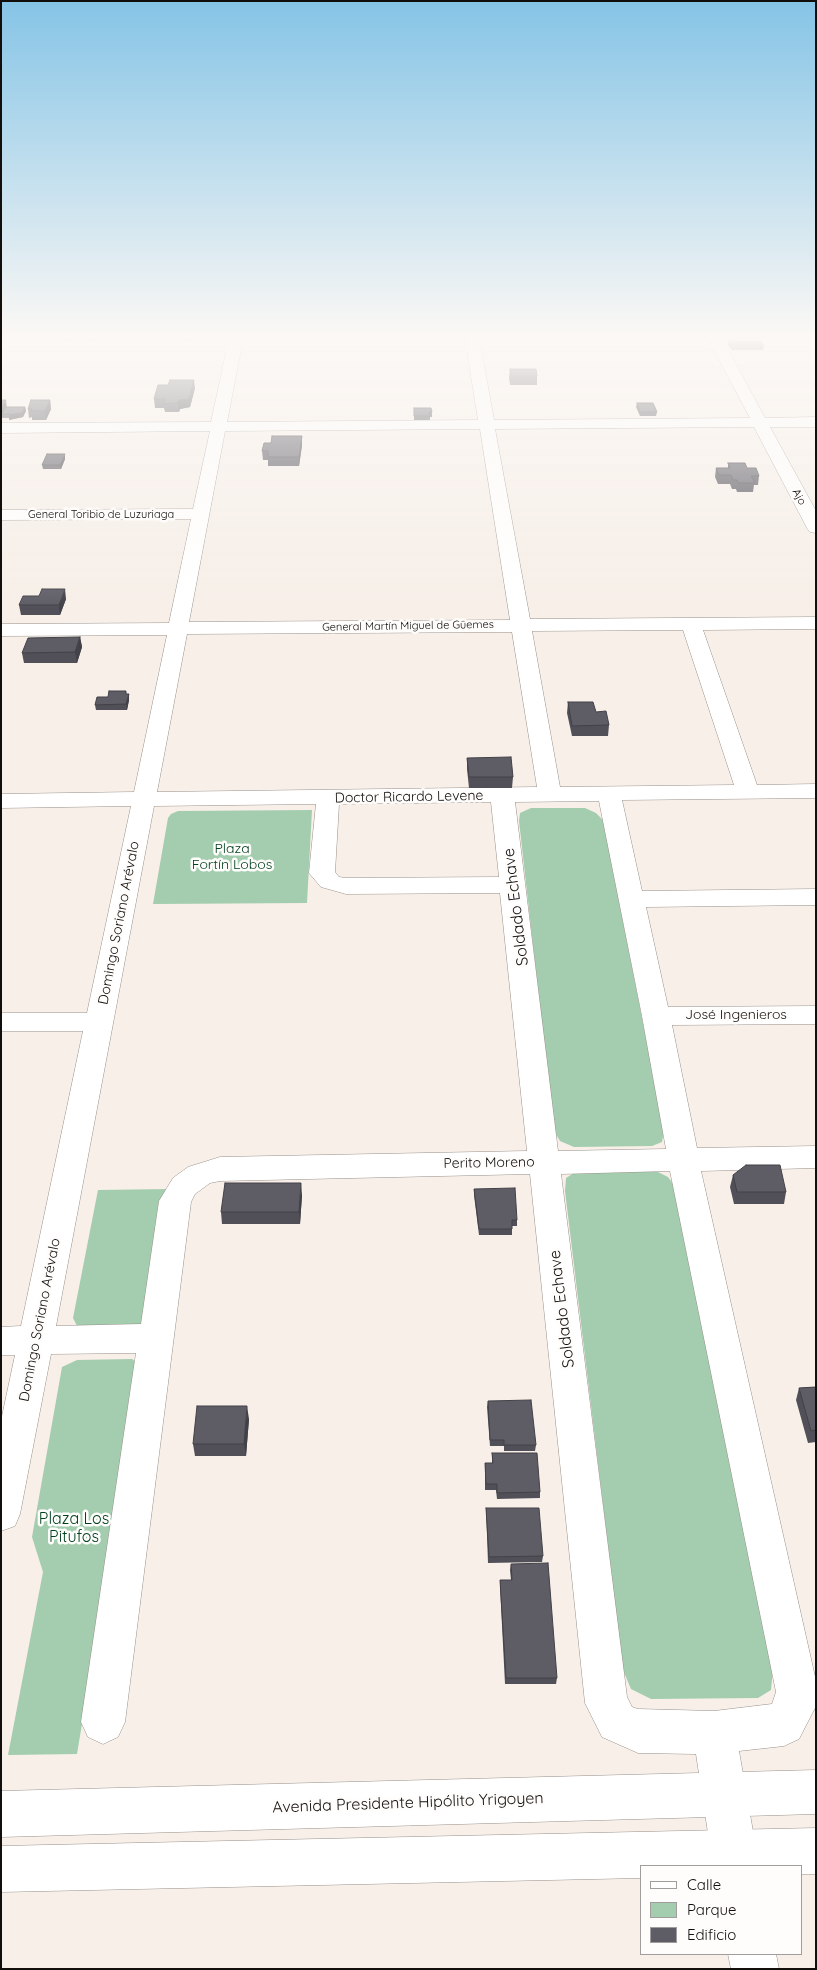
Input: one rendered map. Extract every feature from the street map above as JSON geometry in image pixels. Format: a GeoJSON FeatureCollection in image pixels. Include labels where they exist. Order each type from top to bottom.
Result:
{"type":"FeatureCollection","features":[{"type":"Feature","properties":{"kind":"street"},"geometry":{"type":"LineString","coordinates":[[1,428],[361,425]]}},
{"type":"Feature","properties":{"kind":"street"},"geometry":{"type":"LineString","coordinates":[[486,425],[550,794]]}},
{"type":"Feature","properties":{"kind":"street","name":"Ajo"},"geometry":{"type":"LineString","coordinates":[[762,425],[811,511],[816,528]]}},
{"type":"Feature","properties":{"kind":"street","name":"Domingo Soriano Arévalo"},"geometry":{"type":"LineString","coordinates":[[1,1514],[218,426]]}},
{"type":"Feature","properties":{"kind":"street","name":"General Toribio de Luzuriaga"},"geometry":{"type":"LineString","coordinates":[[1,515],[201,514]]}},
{"type":"Feature","properties":{"kind":"street","name":"General Martín Miguel de Güemes"},"geometry":{"type":"LineString","coordinates":[[1,630],[816,623]]}},
{"type":"Feature","properties":{"kind":"street"},"geometry":{"type":"LineString","coordinates":[[691,624],[748,792]]}},
{"type":"Feature","properties":{"kind":"street","name":"Doctor Ricardo Levene"},"geometry":{"type":"LineString","coordinates":[[1,801],[816,791]]}},
{"type":"Feature","properties":{"kind":"street"},"geometry":{"type":"LineString","coordinates":[[609,794],[656,1016],[683,1158]]}},
{"type":"Feature","properties":{"kind":"street","name":"Soldado Echave"},"geometry":{"type":"LineString","coordinates":[[502,795],[606,1703],[617,1722],[638,1731],[714,1733],[784,1724],[794,1708],[797,1692],[683,1158]]}},
{"type":"Feature","properties":{"kind":"street"},"geometry":{"type":"LineString","coordinates":[[328,798],[322,873],[330,882],[346,886],[513,885]]}},
{"type":"Feature","properties":{"kind":"street"},"geometry":{"type":"LineString","coordinates":[[631,899],[816,896]]}},
{"type":"Feature","properties":{"kind":"street","name":"José Ingenieros"},"geometry":{"type":"LineString","coordinates":[[656,1016],[816,1015]]}},
{"type":"Feature","properties":{"kind":"street"},"geometry":{"type":"LineString","coordinates":[[1,1022],[99,1022]]}},
{"type":"Feature","properties":{"kind":"street","name":"Perito Moreno"},"geometry":{"type":"LineString","coordinates":[[155,1338],[175,1201],[184,1186],[199,1175],[220,1170],[683,1158],[816,1157]]}},
{"type":"Feature","properties":{"kind":"street"},"geometry":{"type":"LineString","coordinates":[[1,1341],[155,1338],[103,1722]]}},
{"type":"Feature","properties":{"kind":"street"},"geometry":{"type":"LineString","coordinates":[[714,1733],[735,1859]]}},
{"type":"Feature","properties":{"kind":"street","name":"Avenida Presidente Hipólito Yrigoyen"},"geometry":{"type":"LineString","coordinates":[[1,1814],[816,1792]]}},
{"type":"Feature","properties":{"kind":"street"},"geometry":{"type":"LineString","coordinates":[[1,1869],[735,1859],[816,1851]]}},
{"type":"Feature","properties":{"kind":"street"},"geometry":{"type":"LineString","coordinates":[[752,1955],[755,1969]]}},
{"type":"Feature","properties":{"kind":"green space"},"geometry":{"type":"Polygon","coordinates":[[[531,808],[585,808],[596,813],[603,820],[664,1130],[662,1142],[652,1146],[574,1147],[560,1141],[554,1131],[519,821],[520,813],[531,808]]]}},
{"type":"Feature","properties":{"kind":"green space","name":"Plaza Fortín Lobos"},"geometry":{"type":"Polygon","coordinates":[[[312,810],[307,903],[153,904],[168,818],[171,814],[178,811],[312,810]]]}},
{"type":"Feature","properties":{"kind":"green space"},"geometry":{"type":"Polygon","coordinates":[[[580,1169],[652,1169],[668,1177],[677,1189],[773,1668],[771,1690],[758,1698],[651,1699],[631,1689],[623,1670],[565,1191],[566,1178],[580,1169]]]}},
{"type":"Feature","properties":{"kind":"green space"},"geometry":{"type":"Polygon","coordinates":[[[171,1189],[152,1318],[138,1329],[79,1330],[73,1318],[98,1190],[171,1189]]]}},
{"type":"Feature","properties":{"kind":"green space","name":"Plaza Los Pitufos"},"geometry":{"type":"Polygon","coordinates":[[[132,1359],[141,1366],[77,1754],[8,1755],[43,1572],[32,1537],[62,1367],[77,1360],[132,1359]]]}},
{"type":"Feature","properties":{"kind":"building"},"geometry":{"type":"Polygon","coordinates":[[[272,436],[302,436],[299,457],[268,457],[268,451],[262,451],[264,443],[271,443],[272,436]]]}},
{"type":"Feature","properties":{"kind":"building"},"geometry":{"type":"Polygon","coordinates":[[[47,454],[65,454],[60,465],[42,465],[47,454]]]}},
{"type":"Feature","properties":{"kind":"building"},"geometry":{"type":"Polygon","coordinates":[[[728,463],[745,463],[747,468],[756,468],[759,476],[751,476],[755,483],[738,483],[737,480],[733,480],[731,475],[719,475],[716,468],[730,468],[728,463]]]}},
{"type":"Feature","properties":{"kind":"building"},"geometry":{"type":"Polygon","coordinates":[[[42,589],[65,589],[59,605],[19,605],[23,596],[39,596],[42,589]]]}},
{"type":"Feature","properties":{"kind":"building"},"geometry":{"type":"Polygon","coordinates":[[[80,637],[75,652],[22,653],[28,638],[80,637]]]}},
{"type":"Feature","properties":{"kind":"building"},"geometry":{"type":"Polygon","coordinates":[[[109,691],[126,691],[126,694],[129,694],[126,704],[95,705],[97,697],[108,697],[109,691]]]}},
{"type":"Feature","properties":{"kind":"building"},"geometry":{"type":"Polygon","coordinates":[[[568,702],[593,702],[596,712],[606,711],[609,725],[572,726],[568,702]]]}},
{"type":"Feature","properties":{"kind":"building"},"geometry":{"type":"Polygon","coordinates":[[[511,757],[513,777],[469,777],[467,758],[511,757]]]}},
{"type":"Feature","properties":{"kind":"building"},"geometry":{"type":"Polygon","coordinates":[[[746,1165],[780,1165],[786,1192],[737,1192],[733,1175],[746,1165]]]}},
{"type":"Feature","properties":{"kind":"building"},"geometry":{"type":"Polygon","coordinates":[[[225,1183],[301,1183],[299,1212],[221,1212],[225,1183]]]}},
{"type":"Feature","properties":{"kind":"building"},"geometry":{"type":"Polygon","coordinates":[[[515,1188],[517,1220],[512,1220],[512,1229],[479,1229],[474,1189],[515,1188]]]}},
{"type":"Feature","properties":{"kind":"building"},"geometry":{"type":"Polygon","coordinates":[[[816,1387],[816,1430],[811,1431],[799,1388],[816,1387]]]}},
{"type":"Feature","properties":{"kind":"building"},"geometry":{"type":"Polygon","coordinates":[[[531,1400],[536,1445],[504,1445],[504,1440],[490,1440],[488,1401],[531,1400]]]}},
{"type":"Feature","properties":{"kind":"building"},"geometry":{"type":"Polygon","coordinates":[[[197,1406],[247,1406],[244,1444],[193,1444],[197,1406]]]}},
{"type":"Feature","properties":{"kind":"building"},"geometry":{"type":"Polygon","coordinates":[[[492,1453],[537,1453],[540,1492],[497,1493],[497,1484],[486,1484],[485,1463],[493,1463],[492,1453]]]}},
{"type":"Feature","properties":{"kind":"building"},"geometry":{"type":"Polygon","coordinates":[[[486,1508],[539,1508],[543,1556],[489,1557],[486,1508]]]}},
{"type":"Feature","properties":{"kind":"building"},"geometry":{"type":"Polygon","coordinates":[[[548,1563],[557,1678],[506,1678],[500,1580],[512,1580],[511,1564],[548,1563]]]}}]}
